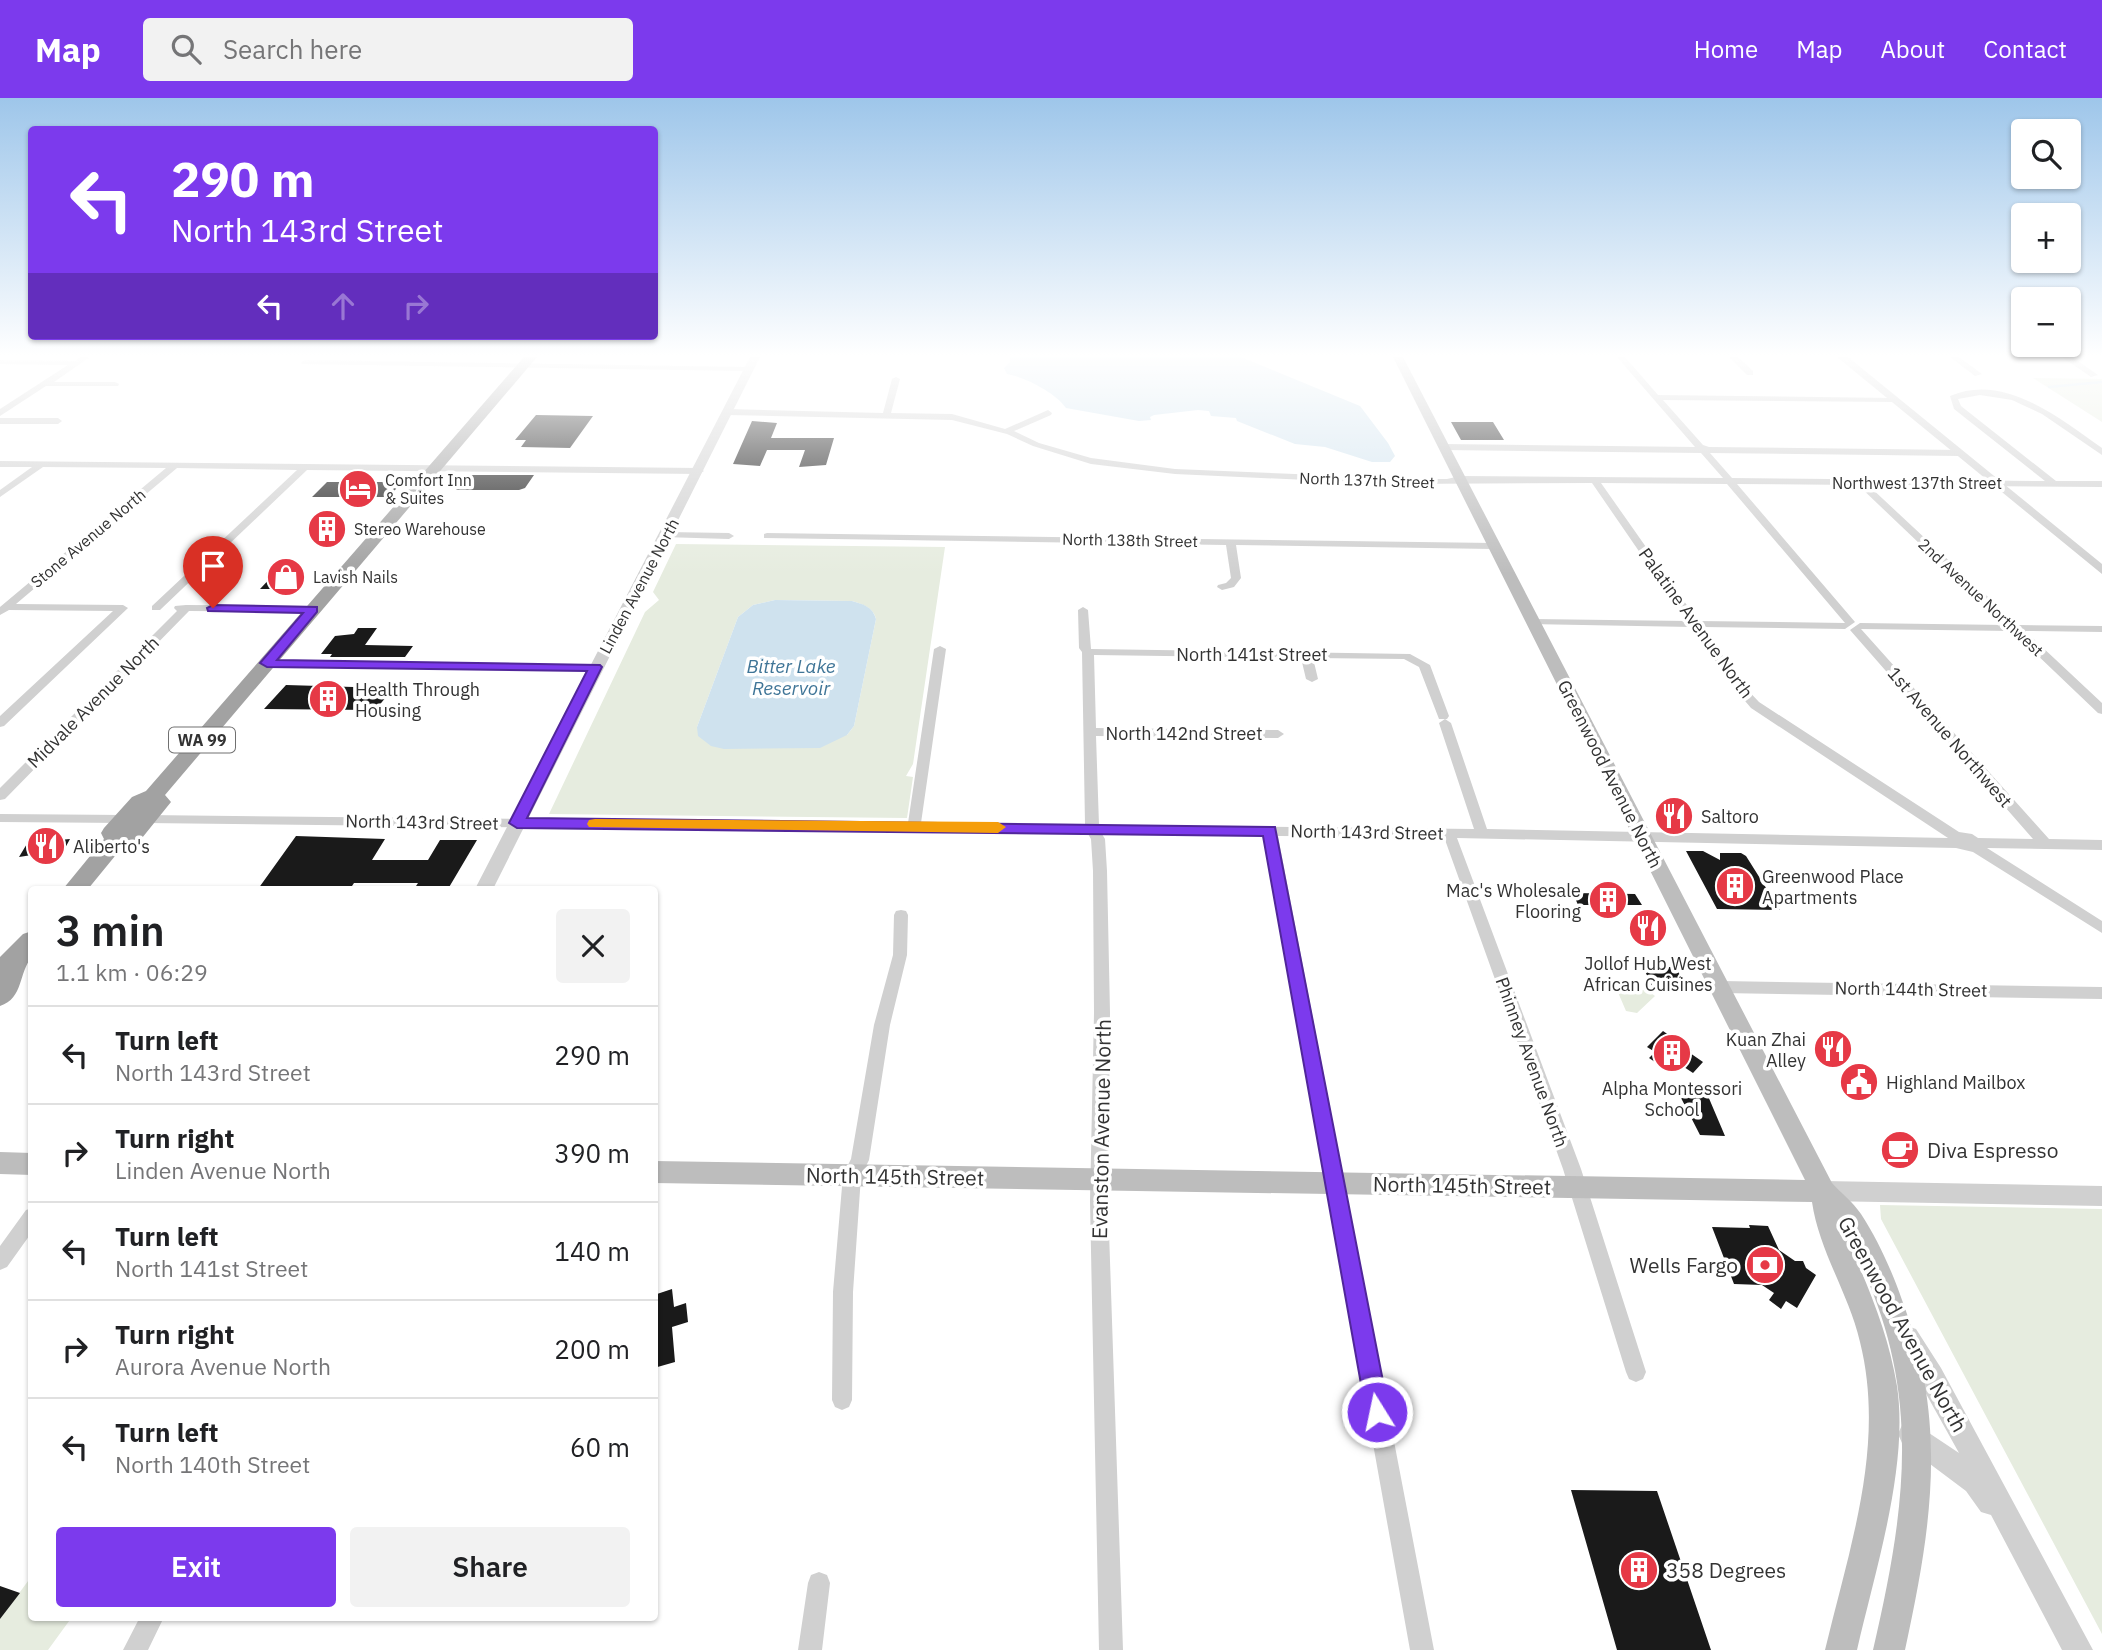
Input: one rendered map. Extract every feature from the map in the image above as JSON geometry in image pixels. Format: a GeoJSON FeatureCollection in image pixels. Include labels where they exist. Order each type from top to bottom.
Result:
{"type":"FeatureCollection","features":[{"type":"Feature","properties":{"kind":"highway","name":"WA 99"},"geometry":{"type":"LineString","coordinates":[[78,886],[129,826],[160,802],[153,796],[469,429]]}},
{"type":"Feature","properties":{"kind":"highway"},"geometry":{"type":"LineString","coordinates":[[0,996],[8,987],[16,956]]}},
{"type":"Feature","properties":{"kind":"main road","name":"Greenwood Avenue North"},"geometry":{"type":"LineString","coordinates":[[1435,429],[1823,1191],[1851,1220],[1877,1272],[1899,1327]]}},
{"type":"Feature","properties":{"kind":"main road"},"geometry":{"type":"LineString","coordinates":[[0,1163],[28,1164]]}},
{"type":"Feature","properties":{"kind":"main road","name":"North 145th Street"},"geometry":{"type":"LineString","coordinates":[[658,1172],[1823,1191]]}},
{"type":"Feature","properties":{"kind":"main road","name":"Greenwood Avenue North"},"geometry":{"type":"LineString","coordinates":[[1823,1191],[1828,1225],[1865,1309],[1883,1388]]}},
{"type":"Feature","properties":{"kind":"main road"},"geometry":{"type":"LineString","coordinates":[[1889,1650],[1916,1519],[1920,1440],[1913,1379],[1899,1327]]}},
{"type":"Feature","properties":{"kind":"main road"},"geometry":{"type":"LineString","coordinates":[[1841,1650],[1879,1485],[1884,1451],[1883,1388]]}},
{"type":"Feature","properties":{"kind":"street","name":"Linden Avenue North"},"geometry":{"type":"LineString","coordinates":[[486,886],[595,667],[719,429]]}},
{"type":"Feature","properties":{"kind":"street","name":"1st Avenue Northwest"},"geometry":{"type":"LineString","coordinates":[[1685,429],[2045,844]]}},
{"type":"Feature","properties":{"kind":"street"},"geometry":{"type":"LineString","coordinates":[[1930,429],[2102,570]]}},
{"type":"Feature","properties":{"kind":"street"},"geometry":{"type":"LineString","coordinates":[[1985,429],[2053,483]]}},
{"type":"Feature","properties":{"kind":"street"},"geometry":{"type":"LineString","coordinates":[[2070,429],[2102,452]]}},
{"type":"Feature","properties":{"kind":"street","name":"North 137th Street"},"geometry":{"type":"LineString","coordinates":[[1007,430],[1055,450],[1132,470],[1367,481],[1447,482],[1460,479],[1731,482]]}},
{"type":"Feature","properties":{"kind":"street"},"geometry":{"type":"LineString","coordinates":[[1444,447],[1959,453]]}},
{"type":"Feature","properties":{"kind":"street"},"geometry":{"type":"LineString","coordinates":[[0,464],[699,471]]}},
{"type":"Feature","properties":{"kind":"street"},"geometry":{"type":"LineString","coordinates":[[0,494],[42,464]]}},
{"type":"Feature","properties":{"kind":"street","name":"Stone Avenue North"},"geometry":{"type":"LineString","coordinates":[[3,609],[176,465]]}},
{"type":"Feature","properties":{"kind":"street","name":"Midvale Avenue North"},"geometry":{"type":"LineString","coordinates":[[186,608],[156,608],[306,466]]}},
{"type":"Feature","properties":{"kind":"street","name":"Palatine Avenue North"},"geometry":{"type":"LineString","coordinates":[[1595,481],[1738,686],[1755,705],[1957,840]]}},
{"type":"Feature","properties":{"kind":"street","name":"Northwest 137th Street"},"geometry":{"type":"LineString","coordinates":[[1731,482],[2102,484]]}},
{"type":"Feature","properties":{"kind":"street","name":"2nd Avenue Northwest"},"geometry":{"type":"LineString","coordinates":[[1861,483],[2102,710]]}},
{"type":"Feature","properties":{"kind":"street"},"geometry":{"type":"LineString","coordinates":[[666,535],[729,536]]}},
{"type":"Feature","properties":{"kind":"street","name":"North 138th Street"},"geometry":{"type":"LineString","coordinates":[[767,536],[1493,546]]}},
{"type":"Feature","properties":{"kind":"street"},"geometry":{"type":"LineString","coordinates":[[1222,587],[1230,585],[1236,578],[1230,542]]}},
{"type":"Feature","properties":{"kind":"street"},"geometry":{"type":"LineString","coordinates":[[0,723],[123,608],[3,609]]}},
{"type":"Feature","properties":{"kind":"street"},"geometry":{"type":"LineString","coordinates":[[186,608],[313,609]]}},
{"type":"Feature","properties":{"kind":"street","name":"Midvale Avenue North"},"geometry":{"type":"LineString","coordinates":[[0,796],[186,608]]}},
{"type":"Feature","properties":{"kind":"street","name":"Evanston Avenue North"},"geometry":{"type":"LineString","coordinates":[[1083,610],[1085,648],[1088,652],[1093,829],[1098,839],[1100,870],[1099,1200],[1111,1650]]}},
{"type":"Feature","properties":{"kind":"street"},"geometry":{"type":"LineString","coordinates":[[1532,622],[2102,629]]}},
{"type":"Feature","properties":{"kind":"street"},"geometry":{"type":"LineString","coordinates":[[914,826],[940,649]]}},
{"type":"Feature","properties":{"kind":"street","name":"North 141st Street"},"geometry":{"type":"LineString","coordinates":[[1088,652],[1399,654],[1416,659],[1424,665],[1482,833]]}},
{"type":"Feature","properties":{"kind":"street"},"geometry":{"type":"LineString","coordinates":[[1306,654],[1312,679]]}},
{"type":"Feature","properties":{"kind":"street"},"geometry":{"type":"LineString","coordinates":[[267,663],[595,667]]}},
{"type":"Feature","properties":{"kind":"street","name":"North 142nd Street"},"geometry":{"type":"LineString","coordinates":[[1090,732],[1278,734]]}},
{"type":"Feature","properties":{"kind":"street","name":"North 143rd Street"},"geometry":{"type":"LineString","coordinates":[[0,818],[129,826],[517,823],[914,826],[1957,840]]}},
{"type":"Feature","properties":{"kind":"street"},"geometry":{"type":"LineString","coordinates":[[1270,831],[1422,1650]]}},
{"type":"Feature","properties":{"kind":"street","name":"Phinney Avenue North"},"geometry":{"type":"LineString","coordinates":[[1449,833],[1577,1187],[1636,1372]]}},
{"type":"Feature","properties":{"kind":"street"},"geometry":{"type":"LineString","coordinates":[[1957,840],[1968,838],[1974,845],[2102,928]]}},
{"type":"Feature","properties":{"kind":"street"},"geometry":{"type":"LineString","coordinates":[[1974,845],[2102,845]]}},
{"type":"Feature","properties":{"kind":"street"},"geometry":{"type":"LineString","coordinates":[[842,1400],[843,1292],[852,1175],[860,1160],[882,1025],[900,955],[901,915]]}},
{"type":"Feature","properties":{"kind":"street","name":"North 144th Street"},"geometry":{"type":"LineString","coordinates":[[1721,987],[2102,993]]}},
{"type":"Feature","properties":{"kind":"street","name":"North 145th Street"},"geometry":{"type":"LineString","coordinates":[[1823,1191],[2102,1196]]}},
{"type":"Feature","properties":{"kind":"street"},"geometry":{"type":"LineString","coordinates":[[0,1261],[28,1222]]}},
{"type":"Feature","properties":{"kind":"street","name":"Greenwood Avenue North"},"geometry":{"type":"LineString","coordinates":[[1899,1327],[1932,1377],[2078,1650]]}},
{"type":"Feature","properties":{"kind":"street","name":"Greenwood Avenue North"},"geometry":{"type":"LineString","coordinates":[[1883,1388],[1895,1418],[1975,1482],[2017,1534]]}},
{"type":"Feature","properties":{"kind":"street"},"geometry":{"type":"LineString","coordinates":[[810,1650],[819,1583]]}},
{"type":"Feature","properties":{"kind":"street"},"geometry":{"type":"LineString","coordinates":[[135,1650],[150,1621]]}},
{"type":"Feature","properties":{"kind":"shaded area"},"geometry":{"type":"Polygon","coordinates":[[[676,544],[945,547],[913,764],[906,776],[913,777],[907,818],[549,814],[645,612],[659,600],[653,592],[676,544]],[[775,600],[753,605],[738,617],[697,727],[847,735],[854,726],[876,619],[870,609],[852,601],[775,600]]]}},
{"type":"Feature","properties":{"kind":"shaded area"},"geometry":{"type":"Polygon","coordinates":[[[1617,990],[1647,990],[1655,996],[1637,1013],[1626,1011],[1617,990]]]}},
{"type":"Feature","properties":{"kind":"shaded area"},"geometry":{"type":"Polygon","coordinates":[[[1880,1205],[2102,1209],[2102,1634],[1881,1219],[1880,1205]]]}},
{"type":"Feature","properties":{"kind":"shaded area"},"geometry":{"type":"Polygon","coordinates":[[[28,1581],[28,1621],[69,1621],[48,1650],[0,1650],[0,1619],[28,1581]]]}},
{"type":"Feature","properties":{"kind":"water"},"geometry":{"type":"Polygon","coordinates":[[[1258,429],[1378,429],[1395,456],[1390,462],[1372,462],[1325,447],[1295,444],[1258,429]]]}},
{"type":"Feature","properties":{"kind":"water","name":"Bitter Lake Reservoir"},"geometry":{"type":"Polygon","coordinates":[[[775,600],[852,601],[873,612],[876,619],[854,726],[847,735],[820,748],[724,749],[711,746],[698,736],[697,727],[738,617],[753,605],[775,600]]]}},
{"type":"Feature","properties":{"kind":"building"},"geometry":{"type":"Polygon","coordinates":[[[524,429],[583,429],[570,448],[521,447],[526,440],[515,440],[524,429]]]}},
{"type":"Feature","properties":{"kind":"building"},"geometry":{"type":"Polygon","coordinates":[[[748,429],[774,429],[771,438],[834,438],[826,465],[799,467],[805,450],[767,450],[760,466],[733,464],[748,429]]]}},
{"type":"Feature","properties":{"kind":"building"},"geometry":{"type":"Polygon","coordinates":[[[1455,429],[1498,429],[1504,440],[1461,440],[1455,429]]]}},
{"type":"Feature","properties":{"kind":"building"},"geometry":{"type":"Polygon","coordinates":[[[467,475],[534,475],[525,488],[519,490],[456,490],[467,475]]]}},
{"type":"Feature","properties":{"kind":"building","name":"Comfort Inn & Suites"},"geometry":{"type":"Polygon","coordinates":[[[327,482],[402,482],[389,497],[312,497],[327,482]]]}},
{"type":"Feature","properties":{"kind":"building"},"geometry":{"type":"Polygon","coordinates":[[[276,572],[296,572],[281,589],[260,589],[276,572]]]}},
{"type":"Feature","properties":{"kind":"building"},"geometry":{"type":"Polygon","coordinates":[[[358,628],[377,628],[365,645],[413,646],[405,657],[330,657],[332,654],[321,654],[335,636],[354,634],[358,628]]]}},
{"type":"Feature","properties":{"kind":"building","name":"Health Through Housing"},"geometry":{"type":"Polygon","coordinates":[[[286,685],[387,688],[385,691],[391,691],[377,708],[372,710],[264,709],[286,685]]]}},
{"type":"Feature","properties":{"kind":"building"},"geometry":{"type":"Polygon","coordinates":[[[296,836],[385,839],[372,860],[428,860],[440,840],[477,840],[450,886],[354,883],[352,886],[260,886],[296,836]]]}},
{"type":"Feature","properties":{"kind":"building","name":"Aliberto's"},"geometry":{"type":"Polygon","coordinates":[[[50,839],[49,841],[70,839],[64,850],[19,857],[28,842],[50,839]]]}},
{"type":"Feature","properties":{"kind":"building","name":"Greenwood Place Apartments"},"geometry":{"type":"Polygon","coordinates":[[[1686,851],[1703,851],[1720,860],[1720,853],[1741,853],[1746,856],[1780,910],[1717,909],[1686,851]]]}},
{"type":"Feature","properties":{"kind":"building","name":"Mac's Wholesale Flooring"},"geometry":{"type":"Polygon","coordinates":[[[1573,893],[1635,894],[1642,905],[1578,905],[1573,893]]]}},
{"type":"Feature","properties":{"kind":"building"},"geometry":{"type":"Polygon","coordinates":[[[1643,967],[1676,967],[1685,986],[1652,986],[1643,967]]]}},
{"type":"Feature","properties":{"kind":"building","name":"Alpha Montessori School"},"geometry":{"type":"Polygon","coordinates":[[[1663,1031],[1703,1062],[1693,1073],[1681,1065],[1678,1068],[1675,1066],[1670,1072],[1649,1058],[1655,1052],[1647,1047],[1663,1031]]]}},
{"type":"Feature","properties":{"kind":"building"},"geometry":{"type":"Polygon","coordinates":[[[1679,1094],[1708,1096],[1725,1136],[1700,1135],[1679,1094]]]}},
{"type":"Feature","properties":{"kind":"building","name":"Wells Fargo"},"geometry":{"type":"Polygon","coordinates":[[[1749,1225],[1768,1226],[1779,1250],[1795,1261],[1803,1261],[1806,1268],[1816,1275],[1797,1308],[1786,1301],[1781,1309],[1769,1300],[1774,1293],[1762,1285],[1734,1284],[1712,1227],[1750,1228],[1749,1225]]]}},
{"type":"Feature","properties":{"kind":"building"},"geometry":{"type":"Polygon","coordinates":[[[672,1289],[674,1307],[686,1303],[688,1322],[672,1327],[675,1362],[658,1367],[658,1294],[672,1289]]]}},
{"type":"Feature","properties":{"kind":"building","name":"358 Degrees"},"geometry":{"type":"Polygon","coordinates":[[[1571,1490],[1657,1491],[1711,1650],[1617,1650],[1571,1490]]]}},
{"type":"Feature","properties":{"kind":"building"},"geometry":{"type":"Polygon","coordinates":[[[0,1586],[20,1593],[0,1619],[0,1586]]]}},
{"type":"Feature","properties":{"kind":"slow traffic"},"geometry":{"type":"LineString","coordinates":[[595,824],[998,827]]}},
{"type":"Feature","properties":{"kind":"place","name":"Comfort Inn & Suites"},"geometry":{"type":"Point","coordinates":[358,489]}},
{"type":"Feature","properties":{"kind":"place","name":"Stereo Warehouse"},"geometry":{"type":"Point","coordinates":[327,529]}},
{"type":"Feature","properties":{"kind":"place","name":"Lavish Nails"},"geometry":{"type":"Point","coordinates":[286,577]}},
{"type":"Feature","properties":{"kind":"place","name":"Health Through Housing"},"geometry":{"type":"Point","coordinates":[328,699]}},
{"type":"Feature","properties":{"kind":"place","name":"Saltoro"},"geometry":{"type":"Point","coordinates":[1674,816]}},
{"type":"Feature","properties":{"kind":"place","name":"Aliberto's"},"geometry":{"type":"Point","coordinates":[46,846]}},
{"type":"Feature","properties":{"kind":"place","name":"Greenwood Place Apartments"},"geometry":{"type":"Point","coordinates":[1735,886]}},
{"type":"Feature","properties":{"kind":"place","name":"Mac's Wholesale Flooring"},"geometry":{"type":"Point","coordinates":[1608,900]}},
{"type":"Feature","properties":{"kind":"place","name":"Jollof Hub West African Cuisines"},"geometry":{"type":"Point","coordinates":[1648,928]}},
{"type":"Feature","properties":{"kind":"place","name":"Kuan Zhai Alley"},"geometry":{"type":"Point","coordinates":[1833,1049]}},
{"type":"Feature","properties":{"kind":"place","name":"Alpha Montessori School"},"geometry":{"type":"Point","coordinates":[1672,1053]}},
{"type":"Feature","properties":{"kind":"place","name":"Highland Mailbox"},"geometry":{"type":"Point","coordinates":[1859,1082]}},
{"type":"Feature","properties":{"kind":"place","name":"Diva Espresso"},"geometry":{"type":"Point","coordinates":[1900,1150]}},
{"type":"Feature","properties":{"kind":"place","name":"Wells Fargo"},"geometry":{"type":"Point","coordinates":[1765,1265]}},
{"type":"Feature","properties":{"kind":"place","name":"358 Degrees"},"geometry":{"type":"Point","coordinates":[1639,1570]}},
{"type":"Feature","properties":{"kind":"route"},"geometry":{"type":"LineString","coordinates":[[213,608],[313,609],[267,663],[595,667],[517,823],[1270,831],[1377,1412]]}}]}
